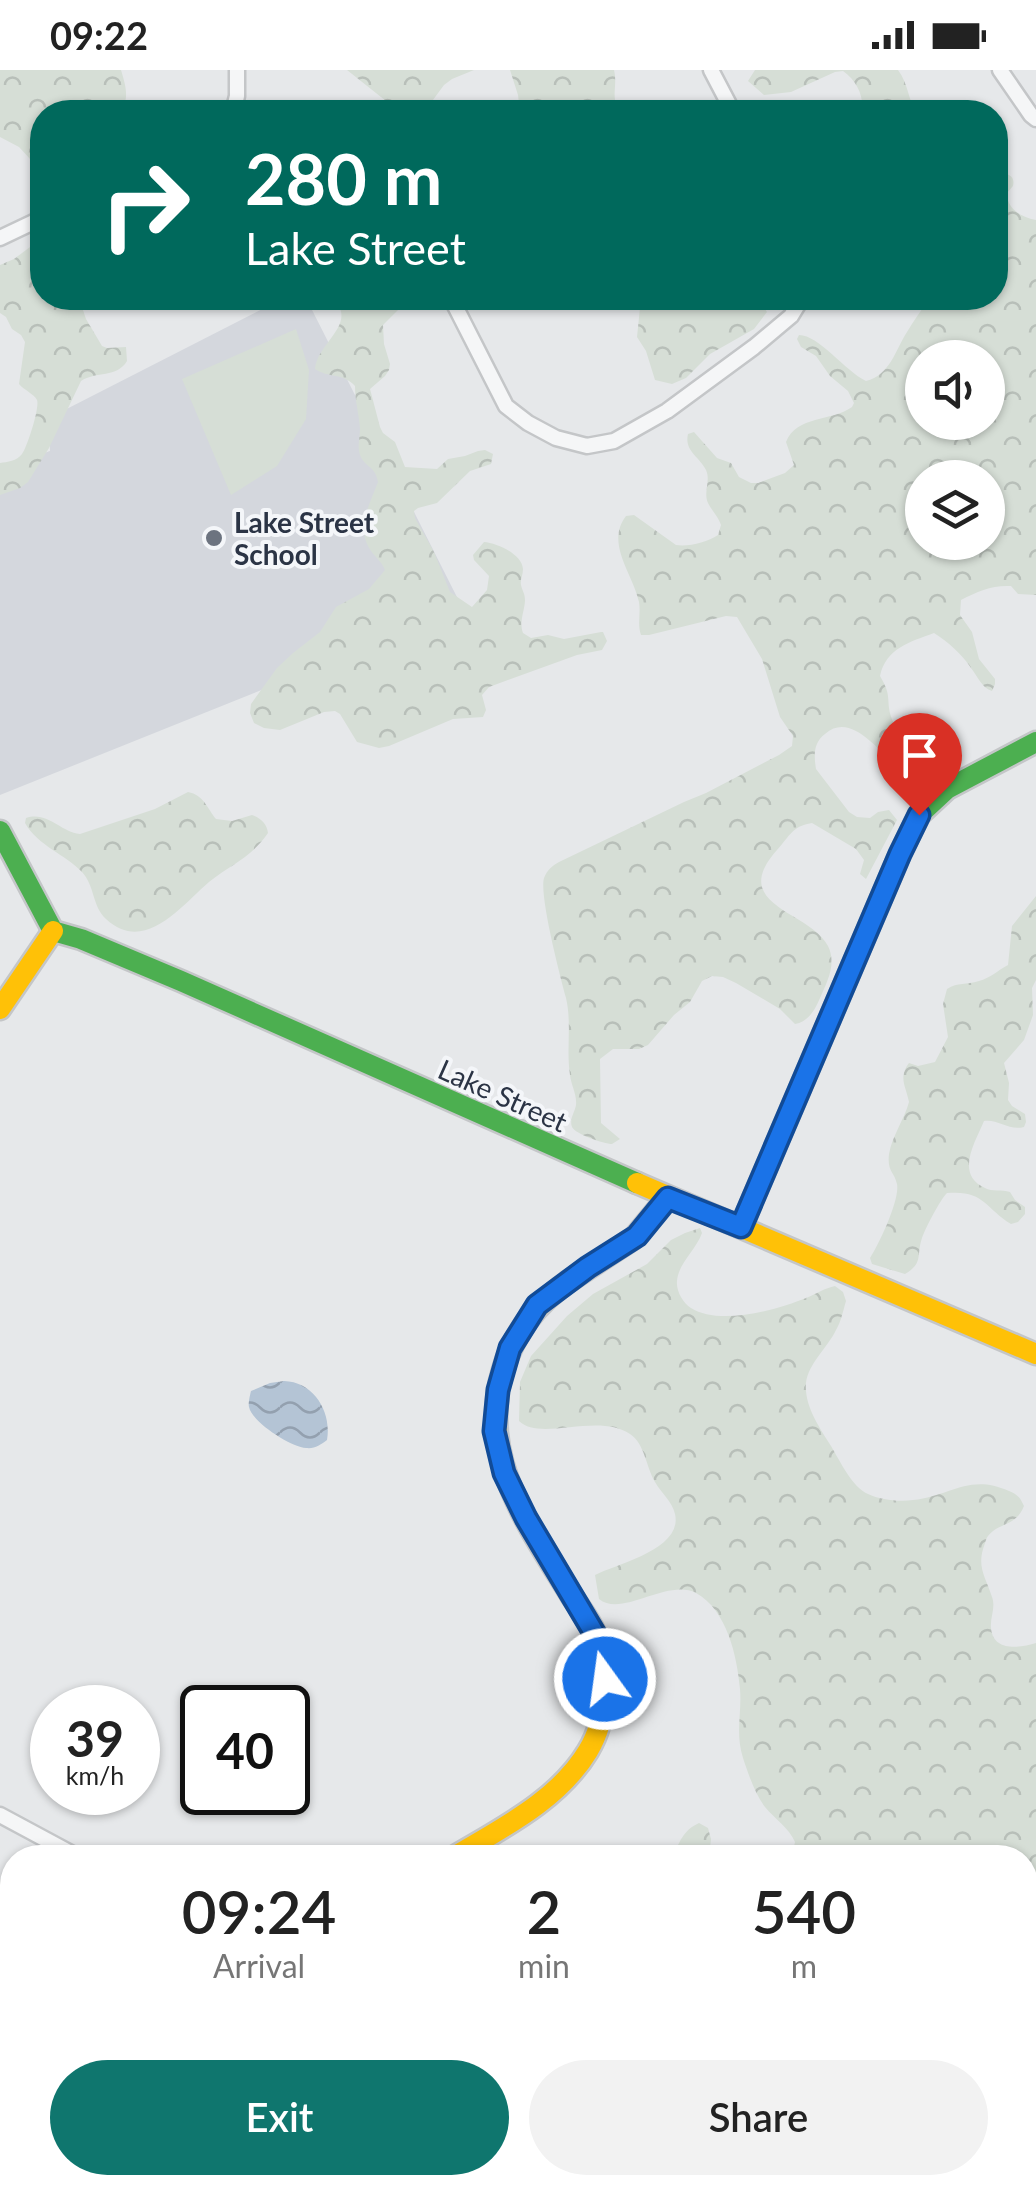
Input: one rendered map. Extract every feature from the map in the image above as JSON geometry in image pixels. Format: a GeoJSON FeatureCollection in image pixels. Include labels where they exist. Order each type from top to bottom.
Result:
{"type":"FeatureCollection","features":[{"type":"Feature","properties":{"kind":"street"},"geometry":{"type":"LineString","coordinates":[[236,100],[237,70]]}},
{"type":"Feature","properties":{"kind":"street"},"geometry":{"type":"LineString","coordinates":[[711,70],[727,100]]}},
{"type":"Feature","properties":{"kind":"street"},"geometry":{"type":"LineString","coordinates":[[1000,70],[1036,119]]}},
{"type":"Feature","properties":{"kind":"street"},"geometry":{"type":"LineString","coordinates":[[0,238],[30,224]]}},
{"type":"Feature","properties":{"kind":"street"},"geometry":{"type":"LineString","coordinates":[[456,310],[506,406],[556,438],[587,446],[614,441],[667,411],[754,348],[795,310]]}},
{"type":"Feature","properties":{"kind":"street"},"geometry":{"type":"LineString","coordinates":[[741,1227],[919,815],[947,789],[1036,742]]}},
{"type":"Feature","properties":{"kind":"street"},"geometry":{"type":"LineString","coordinates":[[0,830],[53,932],[0,1009]]}},
{"type":"Feature","properties":{"kind":"street","name":"Lake Street"},"geometry":{"type":"LineString","coordinates":[[53,932],[181,981],[668,1198],[1036,1354]]}},
{"type":"Feature","properties":{"kind":"street"},"geometry":{"type":"LineString","coordinates":[[472,1845],[553,1792],[583,1761],[602,1721],[605,1679],[596,1636],[504,1473],[494,1431],[498,1390],[510,1348],[537,1305],[637,1236],[668,1198]]}},
{"type":"Feature","properties":{"kind":"street"},"geometry":{"type":"LineString","coordinates":[[0,1816],[55,1845]]}},
{"type":"Feature","properties":{"kind":"shaded area","name":"Lake Street School"},"geometry":{"type":"Polygon","coordinates":[[[260,310],[312,310],[463,609],[0,795],[0,468],[50,451],[49,418],[260,310]]]}},
{"type":"Feature","properties":{"kind":"green space"},"geometry":{"type":"Polygon","coordinates":[[[0,70],[121,70],[125,100],[30,100],[30,159],[19,147],[0,137],[0,70]]]}},
{"type":"Feature","properties":{"kind":"green space"},"geometry":{"type":"Polygon","coordinates":[[[347,70],[474,70],[452,79],[433,100],[385,100],[347,70]]]}},
{"type":"Feature","properties":{"kind":"green space"},"geometry":{"type":"Polygon","coordinates":[[[510,70],[614,70],[615,100],[519,100],[510,70]]]}},
{"type":"Feature","properties":{"kind":"green space"},"geometry":{"type":"Polygon","coordinates":[[[755,70],[898,70],[910,100],[862,100],[852,79],[843,71],[791,92],[764,95],[748,81],[755,70]]]}},
{"type":"Feature","properties":{"kind":"green space"},"geometry":{"type":"Polygon","coordinates":[[[1008,200],[1021,215],[1036,220],[1036,595],[1018,594],[1011,586],[1004,586],[985,589],[961,600],[960,615],[972,632],[979,659],[995,679],[992,691],[959,653],[934,633],[900,647],[883,666],[880,676],[891,716],[904,738],[929,761],[924,776],[900,768],[851,729],[838,727],[818,741],[816,769],[849,812],[870,818],[889,810],[897,820],[866,879],[860,874],[864,860],[856,849],[812,823],[792,832],[764,869],[761,884],[766,896],[819,934],[831,953],[830,973],[813,1011],[795,1024],[780,1009],[736,983],[712,976],[702,981],[690,1002],[648,1045],[613,1049],[600,1059],[601,1123],[620,1139],[612,1144],[584,1135],[571,1124],[576,1101],[569,1065],[568,1008],[547,918],[545,875],[559,862],[779,755],[792,746],[793,736],[780,717],[762,659],[737,617],[726,616],[641,635],[639,602],[619,548],[620,526],[626,516],[634,515],[676,545],[714,538],[721,525],[708,503],[707,474],[690,449],[688,434],[694,432],[717,458],[731,463],[739,477],[758,483],[785,473],[794,465],[786,442],[798,427],[852,407],[848,391],[830,376],[816,356],[801,347],[799,335],[815,341],[866,381],[881,373],[922,310],[1008,310],[1008,200]]]}},
{"type":"Feature","properties":{"kind":"green space"},"geometry":{"type":"Polygon","coordinates":[[[30,247],[30,310],[83,310],[102,346],[126,347],[127,361],[118,370],[81,381],[28,482],[0,495],[0,463],[22,454],[37,404],[36,398],[19,384],[25,342],[0,313],[0,265],[30,247]]]}},
{"type":"Feature","properties":{"kind":"green space"},"geometry":{"type":"Polygon","coordinates":[[[398,310],[383,325],[389,370],[370,389],[380,427],[395,442],[405,467],[437,469],[448,459],[485,450],[493,454],[491,464],[470,471],[437,503],[414,511],[450,592],[472,607],[487,590],[489,576],[473,555],[484,542],[495,545],[514,554],[522,564],[523,633],[531,638],[548,635],[564,639],[603,632],[607,641],[602,650],[577,655],[489,687],[482,695],[486,710],[483,717],[453,719],[379,748],[357,742],[335,711],[280,730],[254,723],[250,713],[251,704],[277,668],[320,632],[336,607],[369,589],[385,570],[364,534],[378,482],[359,452],[355,386],[315,369],[338,327],[341,311],[398,310]]]}},
{"type":"Feature","properties":{"kind":"green space"},"geometry":{"type":"Polygon","coordinates":[[[640,310],[767,312],[754,329],[710,354],[686,378],[672,384],[655,380],[637,337],[640,310]]]}},
{"type":"Feature","properties":{"kind":"green space"},"geometry":{"type":"Polygon","coordinates":[[[296,329],[309,370],[306,419],[277,466],[231,495],[182,379],[296,329]]]}},
{"type":"Feature","properties":{"kind":"green space"},"geometry":{"type":"Polygon","coordinates":[[[188,792],[202,799],[216,819],[232,821],[252,815],[263,822],[268,833],[247,855],[162,923],[135,932],[106,919],[82,872],[37,838],[25,823],[26,818],[41,817],[80,834],[155,809],[188,792]]]}},
{"type":"Feature","properties":{"kind":"green space"},"geometry":{"type":"Polygon","coordinates":[[[1036,896],[1033,1015],[1024,1040],[1004,1063],[1008,1100],[1025,1114],[1026,1122],[1019,1128],[984,1121],[969,1166],[976,1182],[988,1189],[1010,1192],[1025,1207],[1025,1214],[1011,1224],[976,1197],[947,1193],[927,1227],[911,1270],[905,1274],[872,1264],[870,1258],[888,1222],[897,1191],[889,1154],[909,1102],[904,1082],[906,1068],[909,1063],[918,1066],[935,1062],[948,1037],[943,1004],[947,989],[983,980],[1008,965],[1012,926],[1036,896]]]}},
{"type":"Feature","properties":{"kind":"green space"},"geometry":{"type":"Polygon","coordinates":[[[700,1228],[702,1233],[680,1269],[678,1289],[685,1303],[703,1313],[748,1314],[794,1303],[835,1286],[843,1292],[846,1301],[841,1320],[810,1369],[806,1392],[818,1424],[862,1491],[884,1499],[908,1501],[982,1484],[1012,1492],[1024,1506],[1017,1518],[987,1537],[981,1565],[993,1601],[993,1636],[1002,1645],[1036,1643],[1036,1845],[794,1845],[789,1832],[761,1802],[745,1764],[739,1740],[736,1662],[729,1635],[716,1611],[696,1593],[684,1590],[620,1604],[599,1599],[595,1575],[660,1546],[675,1526],[674,1509],[630,1434],[602,1426],[541,1429],[519,1421],[520,1382],[531,1356],[567,1316],[593,1294],[647,1264],[671,1240],[700,1228]]]}},
{"type":"Feature","properties":{"kind":"green space"},"geometry":{"type":"Polygon","coordinates":[[[699,1823],[708,1828],[710,1845],[679,1845],[699,1823]]]}},
{"type":"Feature","properties":{"kind":"water"},"geometry":{"type":"Polygon","coordinates":[[[284,1381],[304,1387],[319,1400],[328,1429],[327,1440],[320,1445],[306,1448],[291,1443],[273,1433],[252,1413],[251,1391],[284,1381]]]}},
{"type":"Feature","properties":{"kind":"traffic: fast"},"geometry":{"type":"LineString","coordinates":[[741,1227],[919,815],[947,789],[1036,742]]}},
{"type":"Feature","properties":{"kind":"traffic: fast"},"geometry":{"type":"LineString","coordinates":[[0,831],[53,931],[181,981],[637,1183]]}},
{"type":"Feature","properties":{"kind":"traffic: fast"},"geometry":{"type":"LineString","coordinates":[[569,1281],[634,1238],[668,1197]]}},
{"type":"Feature","properties":{"kind":"traffic: slow"},"geometry":{"type":"LineString","coordinates":[[0,1009],[53,931]]}},
{"type":"Feature","properties":{"kind":"traffic: slow"},"geometry":{"type":"LineString","coordinates":[[637,1183],[1036,1354]]}},
{"type":"Feature","properties":{"kind":"traffic: slow"},"geometry":{"type":"LineString","coordinates":[[474,1845],[561,1785],[588,1751],[603,1709],[605,1677],[595,1633],[524,1516],[502,1461],[497,1432],[497,1401],[513,1344],[537,1309],[569,1281]]}},
{"type":"Feature","properties":{"kind":"place","name":"Lake Street School"},"geometry":{"type":"Point","coordinates":[214,538]}},
{"type":"Feature","properties":{"kind":"route"},"geometry":{"type":"LineString","coordinates":[[605,1679],[596,1636],[504,1473],[494,1431],[498,1390],[510,1348],[537,1305],[637,1236],[668,1198],[741,1227],[919,815]]}}]}
